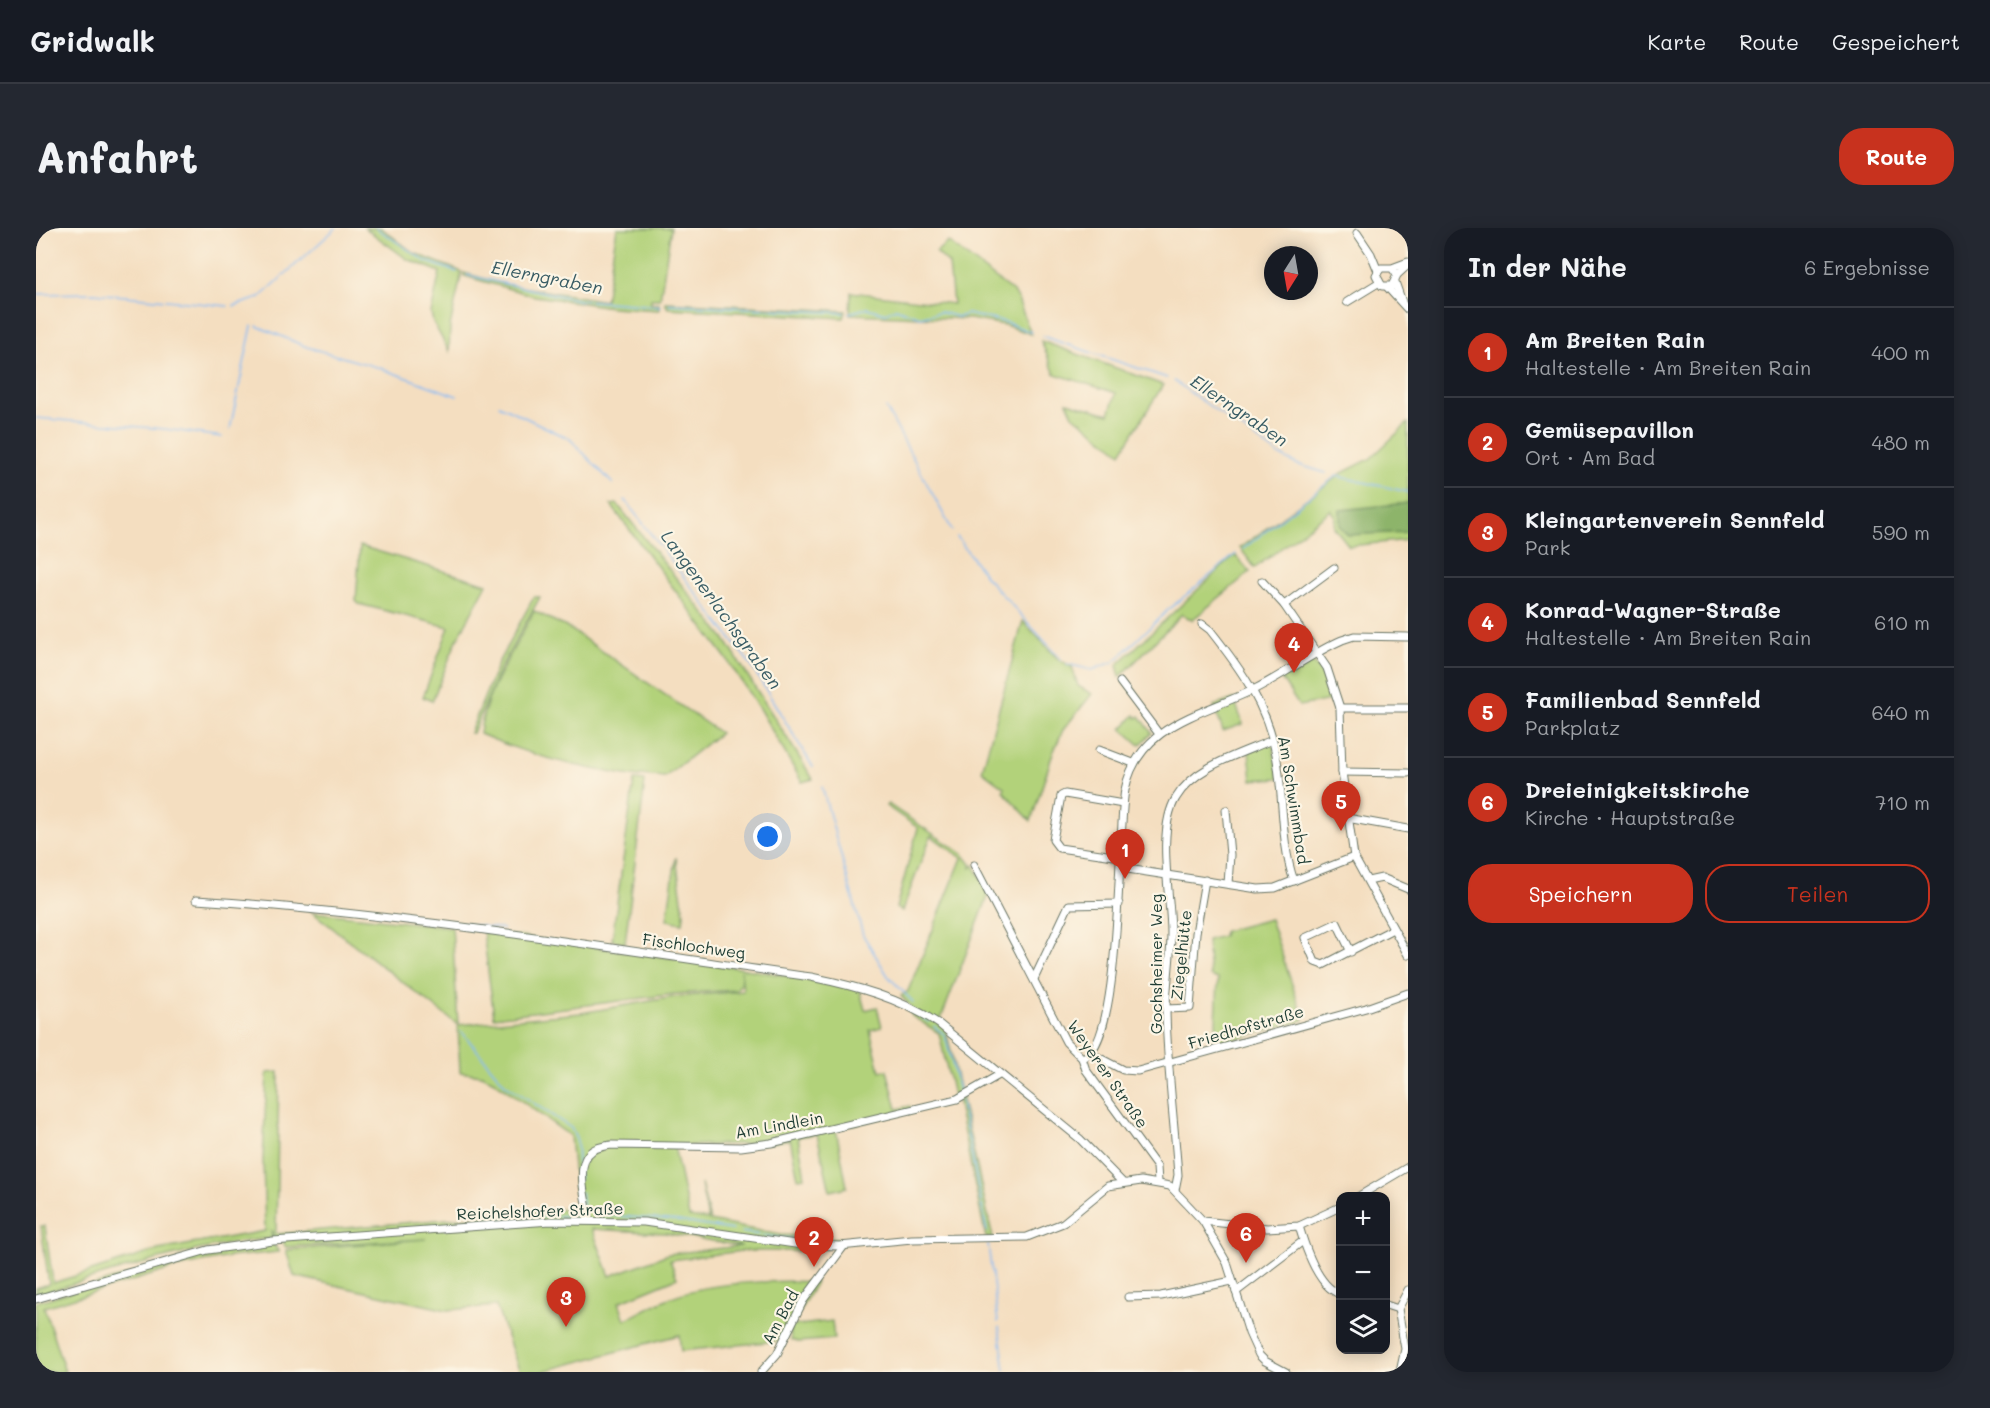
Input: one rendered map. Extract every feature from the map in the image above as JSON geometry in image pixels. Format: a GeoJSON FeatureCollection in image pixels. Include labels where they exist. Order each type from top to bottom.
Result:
{"type":"FeatureCollection","features":[{"type":"Feature","properties":{"kind":"street"},"geometry":{"type":"LineString","coordinates":[[1358,233],[1378,271],[1378,283]]}},
{"type":"Feature","properties":{"kind":"street"},"geometry":{"type":"LineString","coordinates":[[1371,254],[1389,267],[1396,279],[1402,302]]}},
{"type":"Feature","properties":{"kind":"street"},"geometry":{"type":"LineString","coordinates":[[1378,271],[1408,264]]}},
{"type":"Feature","properties":{"kind":"street"},"geometry":{"type":"LineString","coordinates":[[1387,287],[1408,264]]}},
{"type":"Feature","properties":{"kind":"street"},"geometry":{"type":"LineString","coordinates":[[1378,283],[1387,287],[1408,310]]}},
{"type":"Feature","properties":{"kind":"street"},"geometry":{"type":"LineString","coordinates":[[1347,302],[1378,283]]}},
{"type":"Feature","properties":{"kind":"street"},"geometry":{"type":"LineString","coordinates":[[1284,605],[1334,568]]}},
{"type":"Feature","properties":{"kind":"street"},"geometry":{"type":"LineString","coordinates":[[1262,581],[1284,605],[1327,668],[1340,708],[1341,772],[1354,857],[1408,955]]}},
{"type":"Feature","properties":{"kind":"street","name":"Am Schwimmbad"},"geometry":{"type":"LineString","coordinates":[[1202,624],[1210,630],[1254,690],[1272,740],[1294,881]]}},
{"type":"Feature","properties":{"kind":"street"},"geometry":{"type":"LineString","coordinates":[[1082,1058],[1092,1054],[1108,1007],[1119,904],[1123,804],[1133,764],[1159,734],[1195,713],[1254,690],[1318,653],[1354,636],[1408,637]]}},
{"type":"Feature","properties":{"kind":"street"},"geometry":{"type":"LineString","coordinates":[[1120,682],[1159,734]]}},
{"type":"Feature","properties":{"kind":"street"},"geometry":{"type":"LineString","coordinates":[[1340,708],[1408,708]]}},
{"type":"Feature","properties":{"kind":"street","name":"Gochsheimer Weg"},"geometry":{"type":"LineString","coordinates":[[1175,1191],[1178,1175],[1166,1009],[1171,935],[1168,825],[1175,799],[1191,780],[1217,764],[1272,740]]}},
{"type":"Feature","properties":{"kind":"street"},"geometry":{"type":"LineString","coordinates":[[1099,750],[1133,764]]}},
{"type":"Feature","properties":{"kind":"street"},"geometry":{"type":"LineString","coordinates":[[1341,772],[1408,773]]}},
{"type":"Feature","properties":{"kind":"street"},"geometry":{"type":"LineString","coordinates":[[1121,857],[1059,848],[1053,840],[1061,796],[1065,794],[1123,804]]}},
{"type":"Feature","properties":{"kind":"street"},"geometry":{"type":"LineString","coordinates":[[1227,810],[1230,855],[1228,884]]}},
{"type":"Feature","properties":{"kind":"street"},"geometry":{"type":"LineString","coordinates":[[1347,818],[1408,829]]}},
{"type":"Feature","properties":{"kind":"street"},"geometry":{"type":"LineString","coordinates":[[1121,868],[1258,889],[1275,888],[1354,857]]}},
{"type":"Feature","properties":{"kind":"street","name":"Weyerer Straße"},"geometry":{"type":"LineString","coordinates":[[974,865],[1016,951],[1034,979],[1066,1042],[1082,1058],[1086,1070],[1157,1167],[1158,1182]]}},
{"type":"Feature","properties":{"kind":"street"},"geometry":{"type":"LineString","coordinates":[[1368,881],[1382,878],[1408,890]]}},
{"type":"Feature","properties":{"kind":"street","name":"Ziegelhütte"},"geometry":{"type":"LineString","coordinates":[[1166,1009],[1190,1008],[1196,933],[1205,880]]}},
{"type":"Feature","properties":{"kind":"street","name":"Fischlochweg"},"geometry":{"type":"LineString","coordinates":[[196,900],[301,906],[811,977],[846,984],[915,1008],[1080,1139],[1123,1183]]}},
{"type":"Feature","properties":{"kind":"street"},"geometry":{"type":"LineString","coordinates":[[1034,979],[1069,905],[1119,904]]}},
{"type":"Feature","properties":{"kind":"street"},"geometry":{"type":"LineString","coordinates":[[1351,952],[1337,923],[1305,938],[1318,965],[1351,952],[1393,929]]}},
{"type":"Feature","properties":{"kind":"street","name":"Friedhofstraße"},"geometry":{"type":"LineString","coordinates":[[1092,1054],[1130,1071],[1170,1063],[1366,1008],[1408,993]]}},
{"type":"Feature","properties":{"kind":"street","name":"Am Lindlein"},"geometry":{"type":"LineString","coordinates":[[590,1220],[583,1171],[588,1155],[593,1149],[611,1145],[741,1147],[771,1143],[952,1100],[999,1075]]}},
{"type":"Feature","properties":{"kind":"street"},"geometry":{"type":"LineString","coordinates":[[1367,1192],[1408,1167]]}},
{"type":"Feature","properties":{"kind":"street","name":"Reichelshofer Straße"},"geometry":{"type":"LineString","coordinates":[[36,1299],[175,1258],[245,1245],[590,1220],[667,1224],[802,1245],[844,1246],[912,1239],[1035,1236],[1063,1223],[1099,1192],[1123,1183],[1158,1182],[1175,1191],[1203,1221],[1227,1263],[1249,1333],[1259,1355],[1264,1361],[1286,1372]]}},
{"type":"Feature","properties":{"kind":"street"},"geometry":{"type":"LineString","coordinates":[[1203,1221],[1266,1228],[1299,1226],[1336,1209]]}},
{"type":"Feature","properties":{"kind":"street"},"geometry":{"type":"LineString","coordinates":[[1299,1226],[1303,1241],[1323,1280],[1336,1293]]}},
{"type":"Feature","properties":{"kind":"street"},"geometry":{"type":"LineString","coordinates":[[1236,1292],[1303,1241]]}},
{"type":"Feature","properties":{"kind":"street","name":"Am Bad"},"geometry":{"type":"LineString","coordinates":[[761,1372],[777,1354],[803,1301],[844,1246]]}},
{"type":"Feature","properties":{"kind":"street"},"geometry":{"type":"LineString","coordinates":[[1128,1297],[1161,1296],[1232,1281]]}},
{"type":"Feature","properties":{"kind":"street"},"geometry":{"type":"LineString","coordinates":[[1401,1372],[1406,1351],[1398,1309],[1408,1290]]}},
{"type":"Feature","properties":{"kind":"street"},"geometry":{"type":"LineString","coordinates":[[1390,1306],[1398,1309]]}},
{"type":"Feature","properties":{"kind":"green space"},"geometry":{"type":"Polygon","coordinates":[[[365,228],[381,228],[414,253],[462,272],[450,326],[449,351],[433,322],[431,313],[440,272],[407,259],[365,228]]]}},
{"type":"Feature","properties":{"kind":"green space"},"geometry":{"type":"Polygon","coordinates":[[[617,228],[671,228],[660,299],[651,299],[651,304],[659,304],[659,310],[611,307],[535,296],[464,276],[464,273],[504,284],[605,301],[617,228]]]}},
{"type":"Feature","properties":{"kind":"green space"},"geometry":{"type":"Polygon","coordinates":[[[948,242],[1012,291],[1017,297],[1031,334],[1005,325],[970,319],[850,314],[851,292],[953,304],[949,264],[936,252],[948,242]]]}},
{"type":"Feature","properties":{"kind":"green space"},"geometry":{"type":"Polygon","coordinates":[[[665,302],[846,311],[844,318],[668,308],[665,302]]]}},
{"type":"Feature","properties":{"kind":"green space"},"geometry":{"type":"Polygon","coordinates":[[[1041,341],[1163,385],[1121,453],[1073,415],[1067,402],[1109,414],[1116,393],[1055,374],[1041,341]]]}},
{"type":"Feature","properties":{"kind":"green space"},"geometry":{"type":"Polygon","coordinates":[[[1408,423],[1408,540],[1349,546],[1334,527],[1335,516],[1331,510],[1255,568],[1240,548],[1342,473],[1370,459],[1408,423]]]}},
{"type":"Feature","properties":{"kind":"green space"},"geometry":{"type":"Polygon","coordinates":[[[1408,503],[1408,532],[1348,535],[1340,526],[1340,510],[1408,503]]]}},
{"type":"Feature","properties":{"kind":"green space"},"geometry":{"type":"Polygon","coordinates":[[[617,504],[724,638],[813,779],[802,782],[760,710],[726,658],[611,505],[617,504]]]}},
{"type":"Feature","properties":{"kind":"green space"},"geometry":{"type":"Polygon","coordinates":[[[360,546],[487,584],[456,642],[432,701],[423,697],[449,627],[359,604],[356,601],[360,546]]]}},
{"type":"Feature","properties":{"kind":"green space"},"geometry":{"type":"Polygon","coordinates":[[[1235,555],[1250,572],[1192,620],[1182,614],[1120,677],[1117,665],[1235,555]]]}},
{"type":"Feature","properties":{"kind":"green space"},"geometry":{"type":"Polygon","coordinates":[[[534,597],[540,597],[500,669],[473,733],[470,733],[498,663],[534,597]]]}},
{"type":"Feature","properties":{"kind":"green space"},"geometry":{"type":"Polygon","coordinates":[[[534,611],[570,629],[720,733],[665,777],[640,775],[639,777],[578,766],[538,756],[480,734],[487,703],[501,671],[534,611]]]}},
{"type":"Feature","properties":{"kind":"green space"},"geometry":{"type":"Polygon","coordinates":[[[1023,621],[1058,659],[1072,667],[1078,686],[1092,694],[1063,730],[1053,753],[1031,821],[1003,791],[1005,788],[982,771],[1023,621]]]}},
{"type":"Feature","properties":{"kind":"green space"},"geometry":{"type":"Polygon","coordinates":[[[1310,662],[1318,668],[1324,678],[1331,700],[1299,706],[1281,678],[1310,662]]]}},
{"type":"Feature","properties":{"kind":"green space"},"geometry":{"type":"Polygon","coordinates":[[[1234,699],[1243,724],[1223,731],[1214,706],[1234,699]]]}},
{"type":"Feature","properties":{"kind":"green space"},"geometry":{"type":"Polygon","coordinates":[[[1135,715],[1137,718],[1140,716],[1152,733],[1140,745],[1122,729],[1135,715]]]}},
{"type":"Feature","properties":{"kind":"green space"},"geometry":{"type":"Polygon","coordinates":[[[1272,741],[1279,778],[1252,780],[1249,751],[1272,741]]]}},
{"type":"Feature","properties":{"kind":"green space"},"geometry":{"type":"Polygon","coordinates":[[[634,780],[645,781],[625,943],[612,940],[634,780]]]}},
{"type":"Feature","properties":{"kind":"green space"},"geometry":{"type":"Polygon","coordinates":[[[888,804],[963,854],[971,864],[971,868],[974,865],[989,894],[939,1024],[946,1030],[993,1238],[986,1238],[957,1099],[954,1100],[939,1033],[912,1016],[910,1006],[901,996],[908,991],[962,858],[931,836],[902,911],[896,908],[918,828],[886,806],[888,804]]]}},
{"type":"Feature","properties":{"kind":"green space"},"geometry":{"type":"Polygon","coordinates":[[[676,857],[684,914],[683,923],[667,920],[676,857]]]}},
{"type":"Feature","properties":{"kind":"green space"},"geometry":{"type":"Polygon","coordinates":[[[312,912],[452,927],[458,1025],[312,912]]]}},
{"type":"Feature","properties":{"kind":"green space"},"geometry":{"type":"Polygon","coordinates":[[[1270,919],[1304,1020],[1220,1043],[1216,1024],[1218,979],[1210,976],[1207,940],[1223,936],[1224,931],[1270,919]]]}},
{"type":"Feature","properties":{"kind":"green space"},"geometry":{"type":"Polygon","coordinates":[[[483,931],[740,968],[859,988],[865,1010],[877,1007],[882,1027],[870,1030],[880,1071],[887,1070],[897,1109],[910,1106],[912,1110],[836,1129],[847,1187],[830,1191],[817,1134],[798,1137],[805,1177],[798,1178],[790,1139],[771,1143],[674,1146],[689,1217],[708,1220],[701,1184],[710,1221],[780,1235],[838,1238],[840,1246],[803,1245],[799,1251],[741,1251],[670,1260],[677,1278],[619,1302],[625,1320],[666,1299],[704,1288],[763,1282],[816,1282],[791,1326],[832,1321],[834,1339],[798,1342],[791,1340],[790,1328],[785,1340],[681,1351],[679,1335],[540,1372],[520,1372],[496,1306],[447,1310],[294,1276],[286,1250],[426,1239],[286,1247],[281,1241],[273,1241],[271,1231],[272,1238],[182,1253],[36,1295],[36,1288],[49,1284],[41,1226],[45,1226],[53,1283],[158,1250],[265,1231],[263,1160],[267,1073],[279,1072],[276,1234],[577,1208],[570,1136],[494,1081],[482,1075],[460,1072],[458,1025],[581,1013],[674,997],[743,991],[741,971],[741,984],[736,990],[674,994],[494,1017],[483,931]],[[592,1229],[610,1276],[668,1254],[742,1246],[665,1233],[592,1229]]]}},
{"type":"Feature","properties":{"kind":"green space"},"geometry":{"type":"Polygon","coordinates":[[[273,1244],[279,1252],[229,1257],[178,1267],[44,1307],[65,1372],[36,1372],[36,1302],[175,1261],[208,1253],[273,1244]]]}},
{"type":"Feature","properties":{"kind":"waterway"},"geometry":{"type":"LineString","coordinates":[[234,306],[259,298],[336,228]]}},
{"type":"Feature","properties":{"kind":"waterway","name":"Ellerngraben"},"geometry":{"type":"LineString","coordinates":[[376,228],[425,261],[457,272]]}},
{"type":"Feature","properties":{"kind":"waterway","name":"Ellerngraben"},"geometry":{"type":"LineString","coordinates":[[467,275],[579,300],[660,306]]}},
{"type":"Feature","properties":{"kind":"waterway"},"geometry":{"type":"LineString","coordinates":[[36,294],[94,293],[228,306]]}},
{"type":"Feature","properties":{"kind":"waterway","name":"Ellerngraben"},"geometry":{"type":"LineString","coordinates":[[669,304],[844,313]]}},
{"type":"Feature","properties":{"kind":"waterway","name":"Ellerngraben"},"geometry":{"type":"LineString","coordinates":[[849,313],[867,308],[886,313],[896,308],[920,317],[940,312],[958,317],[967,314],[1005,322],[1031,332]]}},
{"type":"Feature","properties":{"kind":"waterway","name":"Langenerlachsgraben"},"geometry":{"type":"LineString","coordinates":[[230,429],[252,326]]}},
{"type":"Feature","properties":{"kind":"waterway","name":"Langenerlachsgraben"},"geometry":{"type":"LineString","coordinates":[[257,326],[307,347],[380,368],[457,396]]}},
{"type":"Feature","properties":{"kind":"waterway","name":"Ellerngraben"},"geometry":{"type":"LineString","coordinates":[[1042,336],[1167,378]]}},
{"type":"Feature","properties":{"kind":"waterway","name":"Ellerngraben"},"geometry":{"type":"LineString","coordinates":[[1174,381],[1279,455],[1296,464],[1326,473]]}},
{"type":"Feature","properties":{"kind":"waterway","name":"Langenerlachsgraben"},"geometry":{"type":"LineString","coordinates":[[499,405],[570,439],[613,484]]}},
{"type":"Feature","properties":{"kind":"waterway"},"geometry":{"type":"LineString","coordinates":[[886,408],[952,530]]}},
{"type":"Feature","properties":{"kind":"waterway","name":"Langenerlachsgraben"},"geometry":{"type":"LineString","coordinates":[[36,418],[165,429],[222,437]]}},
{"type":"Feature","properties":{"kind":"waterway"},"geometry":{"type":"LineString","coordinates":[[1243,549],[1336,476],[1408,492]]}},
{"type":"Feature","properties":{"kind":"waterway","name":"Langenerlachsgraben"},"geometry":{"type":"LineString","coordinates":[[625,500],[751,665],[813,767]]}},
{"type":"Feature","properties":{"kind":"waterway"},"geometry":{"type":"LineString","coordinates":[[957,537],[986,577],[1061,659]]}},
{"type":"Feature","properties":{"kind":"waterway"},"geometry":{"type":"LineString","coordinates":[[1116,660],[1169,609],[1236,554]]}},
{"type":"Feature","properties":{"kind":"waterway"},"geometry":{"type":"LineString","coordinates":[[1067,664],[1092,670],[1113,662]]}},
{"type":"Feature","properties":{"kind":"waterway","name":"Langenerlachsgraben"},"geometry":{"type":"LineString","coordinates":[[822,787],[863,935],[888,976],[913,1002]]}},
{"type":"Feature","properties":{"kind":"waterway"},"geometry":{"type":"LineString","coordinates":[[460,923],[503,929]]}},
{"type":"Feature","properties":{"kind":"waterway","name":"Langenerlachsgraben"},"geometry":{"type":"LineString","coordinates":[[923,1018],[929,1022]]}},
{"type":"Feature","properties":{"kind":"waterway","name":"Langenerlachsgraben"},"geometry":{"type":"LineString","coordinates":[[934,1026],[945,1035],[960,1094]]}},
{"type":"Feature","properties":{"kind":"waterway"},"geometry":{"type":"LineString","coordinates":[[461,1031],[505,1084],[571,1128],[577,1141],[579,1179]]}},
{"type":"Feature","properties":{"kind":"waterway","name":"Langenerlachsgraben"},"geometry":{"type":"LineString","coordinates":[[961,1101],[987,1232]]}},
{"type":"Feature","properties":{"kind":"waterway"},"geometry":{"type":"LineString","coordinates":[[475,1220],[583,1215],[581,1192]]}},
{"type":"Feature","properties":{"kind":"waterway"},"geometry":{"type":"LineString","coordinates":[[593,1214],[678,1221],[732,1230]]}},
{"type":"Feature","properties":{"kind":"waterway"},"geometry":{"type":"LineString","coordinates":[[741,1232],[779,1238],[831,1241]]}},
{"type":"Feature","properties":{"kind":"waterway","name":"Langenerlachsgraben"},"geometry":{"type":"LineString","coordinates":[[988,1244],[998,1322]]}},
{"type":"Feature","properties":{"kind":"waterway","name":"Langenerlachsgraben"},"geometry":{"type":"LineString","coordinates":[[999,1327],[1005,1370]]}},
{"type":"Feature","properties":{"kind":"place","name":"Konrad-Wagner-Straße"},"geometry":{"type":"Point","coordinates":[1294,673]}},
{"type":"Feature","properties":{"kind":"place","name":"Familienbad Sennfeld"},"geometry":{"type":"Point","coordinates":[1341,831]}},
{"type":"Feature","properties":{"kind":"place","name":"Am Breiten Rain"},"geometry":{"type":"Point","coordinates":[1125,879]}},
{"type":"Feature","properties":{"kind":"place","name":"Dreieinigkeitskirche"},"geometry":{"type":"Point","coordinates":[1246,1263]}},
{"type":"Feature","properties":{"kind":"place","name":"Gemüsepavillon"},"geometry":{"type":"Point","coordinates":[814,1267]}},
{"type":"Feature","properties":{"kind":"place","name":"Kleingartenverein Sennfeld"},"geometry":{"type":"Point","coordinates":[566,1327]}}]}
